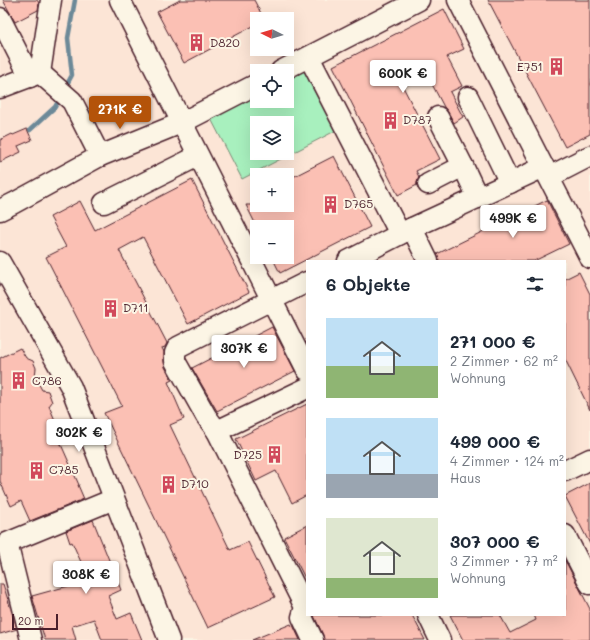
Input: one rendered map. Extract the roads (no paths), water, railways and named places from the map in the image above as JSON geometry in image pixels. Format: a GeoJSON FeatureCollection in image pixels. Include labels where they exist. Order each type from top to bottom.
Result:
{"type":"FeatureCollection","features":[{"type":"Feature","properties":{"kind":"street"},"geometry":{"type":"LineString","coordinates":[[35,75],[51,0]]}},
{"type":"Feature","properties":{"kind":"street"},"geometry":{"type":"LineString","coordinates":[[120,0],[306,368]]}},
{"type":"Feature","properties":{"kind":"street"},"geometry":{"type":"LineString","coordinates":[[294,64],[419,0]]}},
{"type":"Feature","properties":{"kind":"street"},"geometry":{"type":"LineString","coordinates":[[458,0],[590,258]]}},
{"type":"Feature","properties":{"kind":"street"},"geometry":{"type":"LineString","coordinates":[[0,18],[35,75],[56,86],[72,102],[100,156]]}},
{"type":"Feature","properties":{"kind":"street"},"geometry":{"type":"LineString","coordinates":[[309,57],[406,231],[427,260]]}},
{"type":"Feature","properties":{"kind":"street"},"geometry":{"type":"LineString","coordinates":[[0,88],[35,75]]}},
{"type":"Feature","properties":{"kind":"street"},"geometry":{"type":"LineString","coordinates":[[0,210],[14,204],[100,156],[181,123],[250,88]]}},
{"type":"Feature","properties":{"kind":"street"},"geometry":{"type":"LineString","coordinates":[[468,97],[510,183]]}},
{"type":"Feature","properties":{"kind":"street"},"geometry":{"type":"LineString","coordinates":[[438,118],[478,198]]}},
{"type":"Feature","properties":{"kind":"street"},"geometry":{"type":"LineString","coordinates":[[104,203],[198,156]]}},
{"type":"Feature","properties":{"kind":"street"},"geometry":{"type":"LineString","coordinates":[[350,260],[406,231],[510,183],[590,156]]}},
{"type":"Feature","properties":{"kind":"street"},"geometry":{"type":"LineString","coordinates":[[428,184],[463,166]]}},
{"type":"Feature","properties":{"kind":"street"},"geometry":{"type":"LineString","coordinates":[[0,262],[71,387],[169,640]]}},
{"type":"Feature","properties":{"kind":"street"},"geometry":{"type":"LineString","coordinates":[[306,283],[178,347],[175,353],[174,361],[206,416],[217,431],[305,608],[302,617],[313,640]]}},
{"type":"Feature","properties":{"kind":"street"},"geometry":{"type":"LineString","coordinates":[[217,431],[306,388]]}},
{"type":"Feature","properties":{"kind":"street"},"geometry":{"type":"LineString","coordinates":[[566,471],[590,459]]}},
{"type":"Feature","properties":{"kind":"street"},"geometry":{"type":"LineString","coordinates":[[31,640],[2,538],[114,499]]}},
{"type":"Feature","properties":{"kind":"street"},"geometry":{"type":"LineString","coordinates":[[566,537],[590,584]]}},
{"type":"Feature","properties":{"kind":"street"},"geometry":{"type":"LineString","coordinates":[[428,616],[440,640]]}},
{"type":"Feature","properties":{"kind":"waterway"},"geometry":{"type":"LineString","coordinates":[[65,88],[72,75],[68,38],[75,0]]}},
{"type":"Feature","properties":{"kind":"waterway"},"geometry":{"type":"LineString","coordinates":[[30,130],[55,107],[61,96]]}},
{"type":"Feature","properties":{"kind":"place","name":"D820"},"geometry":{"type":"Point","coordinates":[197,43]}},
{"type":"Feature","properties":{"kind":"place","name":"E751"},"geometry":{"type":"Point","coordinates":[556,67]}},
{"type":"Feature","properties":{"kind":"place","name":"D787"},"geometry":{"type":"Point","coordinates":[390,120]}},
{"type":"Feature","properties":{"kind":"place","name":"D765"},"geometry":{"type":"Point","coordinates":[331,204]}},
{"type":"Feature","properties":{"kind":"place","name":"D711"},"geometry":{"type":"Point","coordinates":[110,308]}},
{"type":"Feature","properties":{"kind":"place","name":"C786"},"geometry":{"type":"Point","coordinates":[19,381]}},
{"type":"Feature","properties":{"kind":"place","name":"D725"},"geometry":{"type":"Point","coordinates":[275,455]}},
{"type":"Feature","properties":{"kind":"place","name":"C785"},"geometry":{"type":"Point","coordinates":[36,470]}},
{"type":"Feature","properties":{"kind":"place","name":"D710"},"geometry":{"type":"Point","coordinates":[168,484]}}]}
